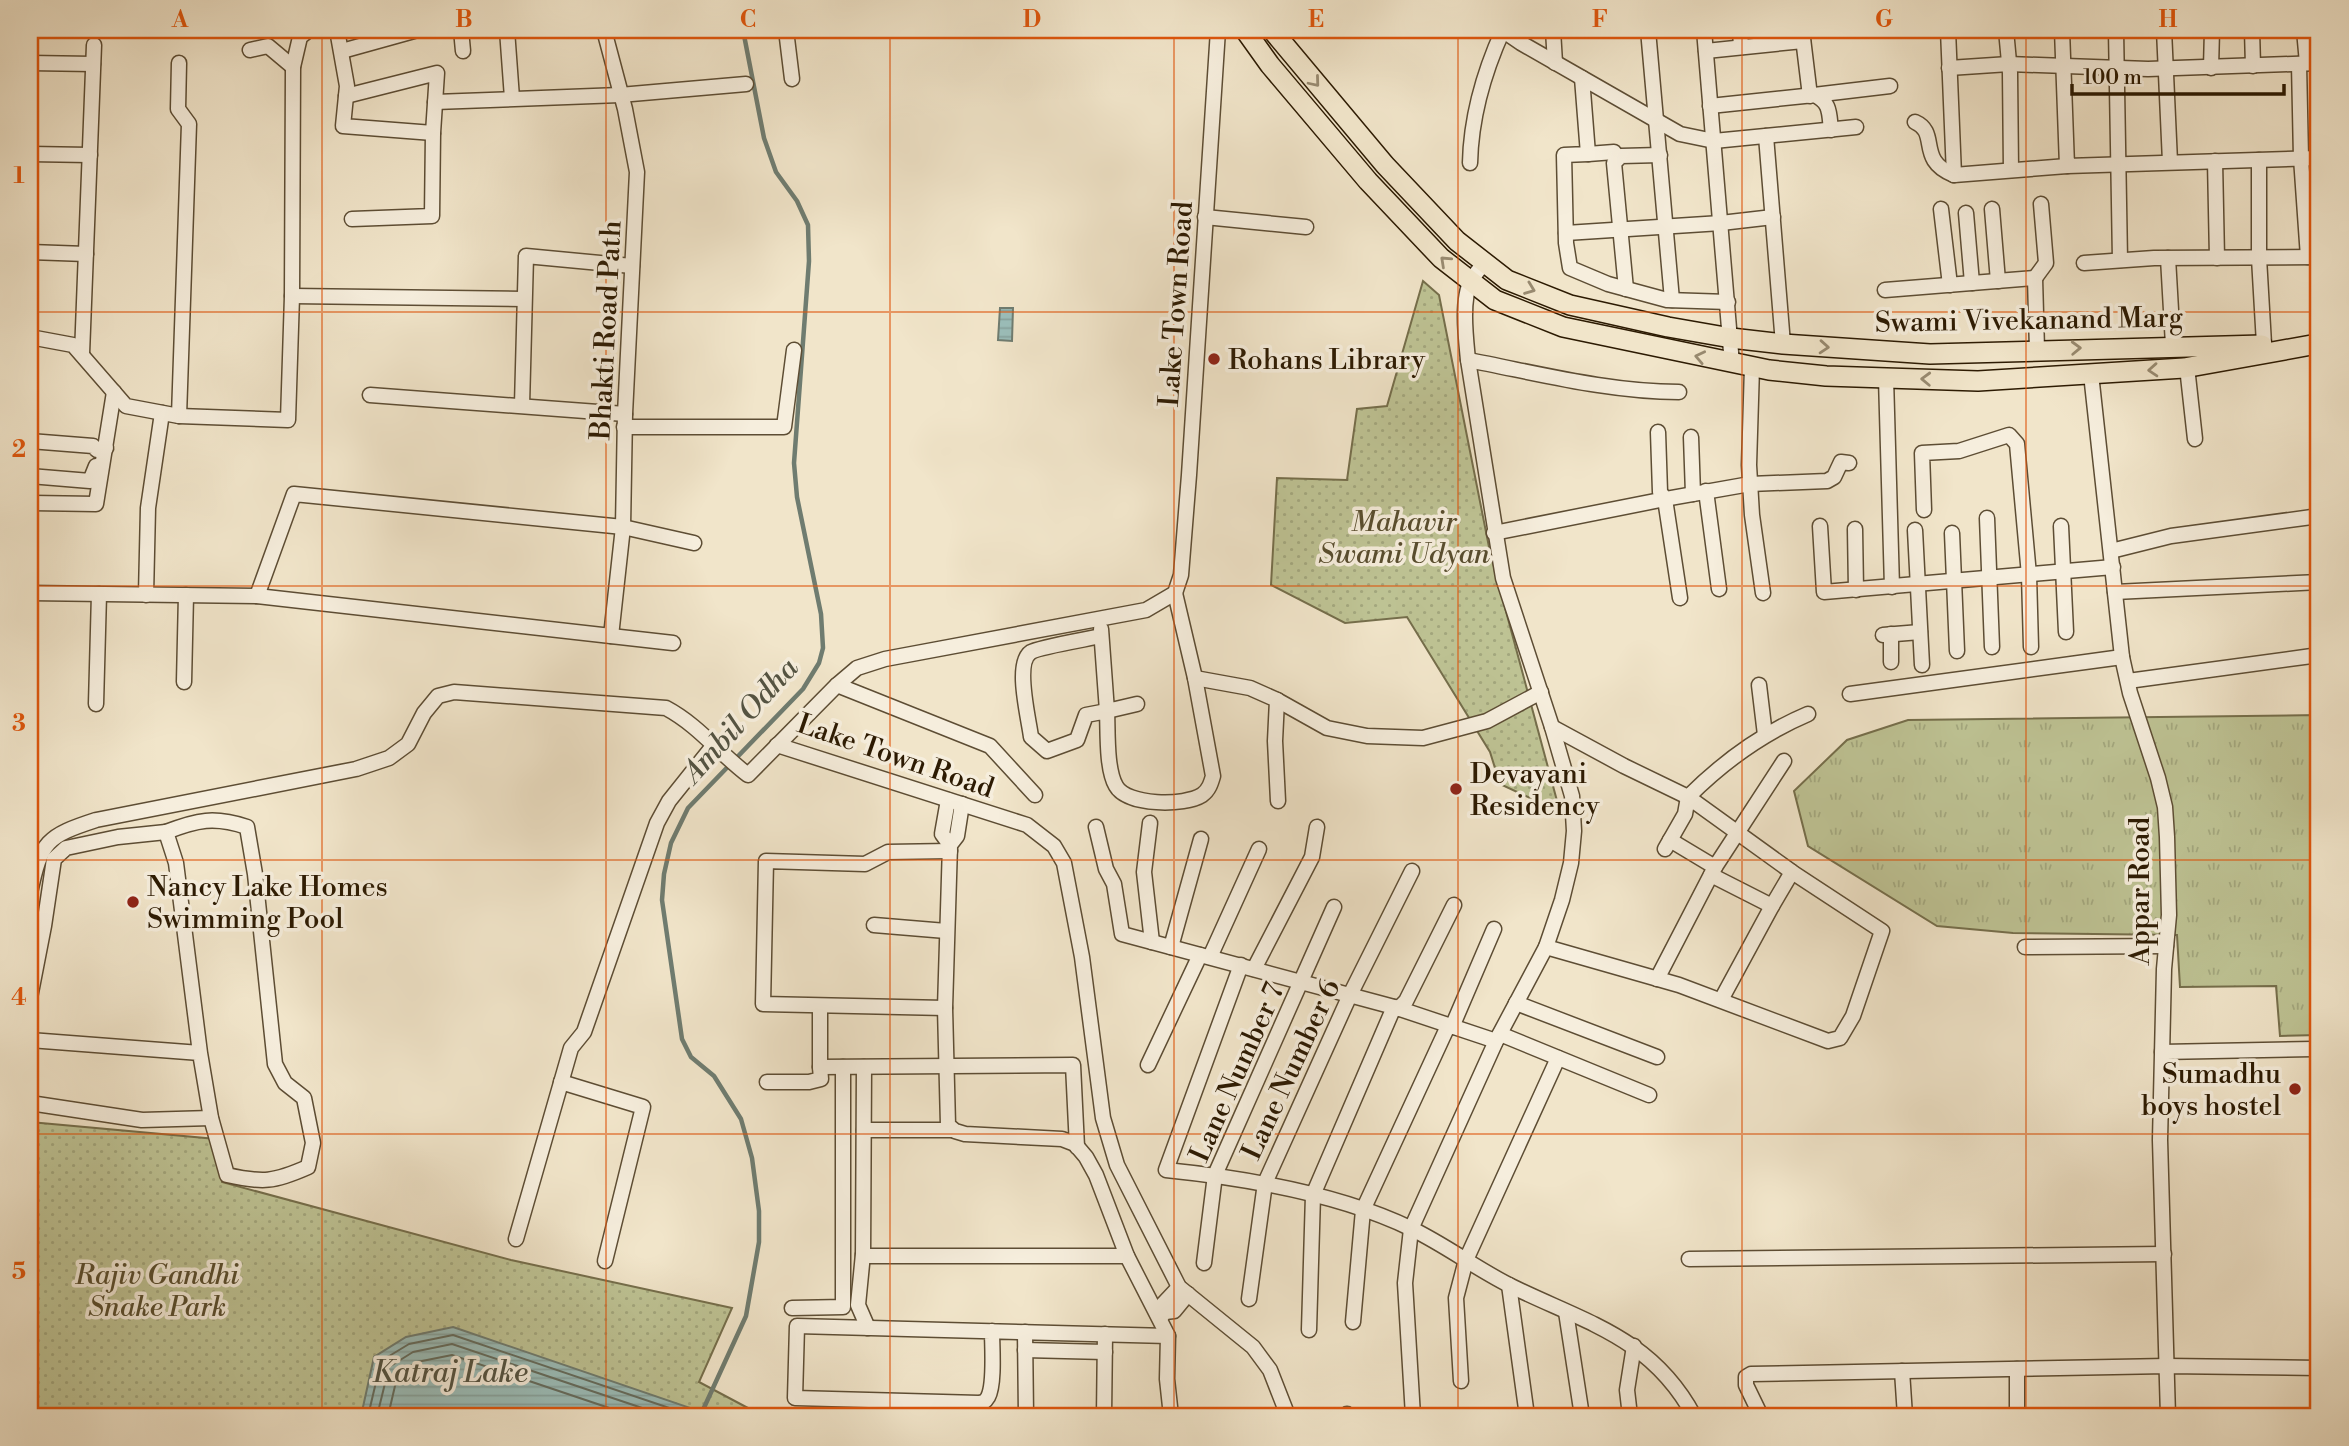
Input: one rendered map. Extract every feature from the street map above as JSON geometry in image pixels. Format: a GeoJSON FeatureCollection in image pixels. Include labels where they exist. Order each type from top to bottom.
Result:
{"type":"FeatureCollection","features":[{"type":"Feature","properties":{"kind":"main road","name":"Swami Vivekanand Marg"},"geometry":{"type":"LineString","coordinates":[[1245,30],[1270,65],[1368,181],[1441,258],[1495,300],[1563,327],[1752,367],[1826,376],[1978,381],[2187,367],[2318,344]]}},
{"type":"Feature","properties":{"kind":"main road","name":"Swami Vivekanand Marg"},"geometry":{"type":"LineString","coordinates":[[1272,30],[1385,165],[1457,241],[1507,280],[1570,304],[1668,327],[1731,338],[1930,354],[2173,345],[2318,344]]}},
{"type":"Feature","properties":{"kind":"street"},"geometry":{"type":"LineString","coordinates":[[30,337],[72,345],[126,407],[179,416],[288,420],[292,296],[293,67],[300,37],[309,30]]}},
{"type":"Feature","properties":{"kind":"street"},"geometry":{"type":"LineString","coordinates":[[337,30],[347,86],[343,126],[433,133]]}},
{"type":"Feature","properties":{"kind":"street"},"geometry":{"type":"LineString","coordinates":[[461,30],[463,51]]}},
{"type":"Feature","properties":{"kind":"street"},"geometry":{"type":"LineString","coordinates":[[507,30],[512,98]]}},
{"type":"Feature","properties":{"kind":"street","name":"Bhakti Road Path"},"geometry":{"type":"LineString","coordinates":[[604,30],[637,172],[625,420],[623,527],[611,636]]}},
{"type":"Feature","properties":{"kind":"street"},"geometry":{"type":"LineString","coordinates":[[786,30],[792,79]]}},
{"type":"Feature","properties":{"kind":"street","name":"Lake Town Road"},"geometry":{"type":"LineString","coordinates":[[1218,30],[1189,475],[1181,575],[1175,593],[1146,610],[885,659],[857,668],[777,745],[1027,825],[1054,846],[1064,863],[1081,951],[1107,1137],[1122,1176],[1183,1290],[1253,1348],[1270,1370],[1288,1416]]}},
{"type":"Feature","properties":{"kind":"street"},"geometry":{"type":"LineString","coordinates":[[1553,30],[1555,63]]}},
{"type":"Feature","properties":{"kind":"street"},"geometry":{"type":"LineString","coordinates":[[1648,30],[1672,300]]}},
{"type":"Feature","properties":{"kind":"street"},"geometry":{"type":"LineString","coordinates":[[1704,30],[1732,364]]}},
{"type":"Feature","properties":{"kind":"street"},"geometry":{"type":"LineString","coordinates":[[1740,30],[1741,47]]}},
{"type":"Feature","properties":{"kind":"street"},"geometry":{"type":"LineString","coordinates":[[1948,30],[1954,175]]}},
{"type":"Feature","properties":{"kind":"street"},"geometry":{"type":"LineString","coordinates":[[2006,30],[2011,170]]}},
{"type":"Feature","properties":{"kind":"street"},"geometry":{"type":"LineString","coordinates":[[2062,30],[2067,166]]}},
{"type":"Feature","properties":{"kind":"street"},"geometry":{"type":"LineString","coordinates":[[2116,30],[2120,260]]}},
{"type":"Feature","properties":{"kind":"street"},"geometry":{"type":"LineString","coordinates":[[2164,30],[2170,162]]}},
{"type":"Feature","properties":{"kind":"street"},"geometry":{"type":"LineString","coordinates":[[2211,68],[2212,30]]}},
{"type":"Feature","properties":{"kind":"street"},"geometry":{"type":"LineString","coordinates":[[2252,30],[2253,66]]}},
{"type":"Feature","properties":{"kind":"street"},"geometry":{"type":"LineString","coordinates":[[2084,263],[2168,258],[2314,257],[2301,158],[2308,63],[2304,30]]}},
{"type":"Feature","properties":{"kind":"street"},"geometry":{"type":"LineString","coordinates":[[342,51],[414,31]]}},
{"type":"Feature","properties":{"kind":"street"},"geometry":{"type":"LineString","coordinates":[[1470,163],[1470,133],[1491,57],[1507,32],[1555,63],[1680,134],[1714,141],[1856,127]]}},
{"type":"Feature","properties":{"kind":"street"},"geometry":{"type":"LineString","coordinates":[[1706,51],[1802,35],[1812,96]]}},
{"type":"Feature","properties":{"kind":"street"},"geometry":{"type":"LineString","coordinates":[[82,354],[94,45]]}},
{"type":"Feature","properties":{"kind":"street"},"geometry":{"type":"LineString","coordinates":[[250,50],[268,47],[293,67]]}},
{"type":"Feature","properties":{"kind":"street"},"geometry":{"type":"LineString","coordinates":[[30,63],[93,64]]}},
{"type":"Feature","properties":{"kind":"street"},"geometry":{"type":"LineString","coordinates":[[178,63],[178,109],[189,124],[179,416]]}},
{"type":"Feature","properties":{"kind":"street"},"geometry":{"type":"LineString","coordinates":[[1949,68],[2009,64],[2116,69],[2211,68],[2308,63]]}},
{"type":"Feature","properties":{"kind":"street"},"geometry":{"type":"LineString","coordinates":[[346,96],[437,74],[432,216],[352,219]]}},
{"type":"Feature","properties":{"kind":"street"},"geometry":{"type":"LineString","coordinates":[[1582,78],[1588,154]]}},
{"type":"Feature","properties":{"kind":"street"},"geometry":{"type":"LineString","coordinates":[[435,102],[620,95],[746,84]]}},
{"type":"Feature","properties":{"kind":"street"},"geometry":{"type":"LineString","coordinates":[[1710,106],[1890,86]]}},
{"type":"Feature","properties":{"kind":"street"},"geometry":{"type":"LineString","coordinates":[[1812,96],[1823,98],[1829,105],[1831,130]]}},
{"type":"Feature","properties":{"kind":"street"},"geometry":{"type":"LineString","coordinates":[[1915,122],[1922,125],[1926,132],[1936,165],[1954,175],[2067,166],[2319,158]]}},
{"type":"Feature","properties":{"kind":"street"},"geometry":{"type":"LineString","coordinates":[[1766,136],[1783,344]]}},
{"type":"Feature","properties":{"kind":"street"},"geometry":{"type":"LineString","coordinates":[[1614,152],[1564,155],[1566,233],[1570,268],[1626,289],[1672,300],[1728,302]]}},
{"type":"Feature","properties":{"kind":"street"},"geometry":{"type":"LineString","coordinates":[[30,155],[90,155]]}},
{"type":"Feature","properties":{"kind":"street"},"geometry":{"type":"LineString","coordinates":[[1626,289],[1614,163],[1621,156],[1660,155]]}},
{"type":"Feature","properties":{"kind":"street"},"geometry":{"type":"LineString","coordinates":[[2259,160],[2259,258],[2264,345]]}},
{"type":"Feature","properties":{"kind":"street"},"geometry":{"type":"LineString","coordinates":[[2215,161],[2217,258]]}},
{"type":"Feature","properties":{"kind":"street"},"geometry":{"type":"LineString","coordinates":[[2037,350],[2035,278],[2046,264],[2041,204]]}},
{"type":"Feature","properties":{"kind":"street"},"geometry":{"type":"LineString","coordinates":[[1941,209],[1950,285]]}},
{"type":"Feature","properties":{"kind":"street"},"geometry":{"type":"LineString","coordinates":[[1992,209],[1998,281]]}},
{"type":"Feature","properties":{"kind":"street"},"geometry":{"type":"LineString","coordinates":[[1966,213],[1972,283]]}},
{"type":"Feature","properties":{"kind":"street"},"geometry":{"type":"LineString","coordinates":[[1205,217],[1306,227]]}},
{"type":"Feature","properties":{"kind":"street"},"geometry":{"type":"LineString","coordinates":[[1566,233],[1773,218]]}},
{"type":"Feature","properties":{"kind":"street"},"geometry":{"type":"LineString","coordinates":[[30,252],[86,254]]}},
{"type":"Feature","properties":{"kind":"street"},"geometry":{"type":"LineString","coordinates":[[522,405],[526,256],[632,266]]}},
{"type":"Feature","properties":{"kind":"street"},"geometry":{"type":"LineString","coordinates":[[2168,258],[2173,345]]}},
{"type":"Feature","properties":{"kind":"street"},"geometry":{"type":"LineString","coordinates":[[1413,1416],[1405,1283],[1411,1229],[1498,1037],[1546,947],[1571,863],[1574,831],[1572,796],[1503,578],[1494,533],[1468,360],[1466,314],[1470,283],[1485,262]]}},
{"type":"Feature","properties":{"kind":"street"},"geometry":{"type":"LineString","coordinates":[[1885,290],[2035,278]]}},
{"type":"Feature","properties":{"kind":"street"},"geometry":{"type":"LineString","coordinates":[[292,296],[523,299]]}},
{"type":"Feature","properties":{"kind":"street"},"geometry":{"type":"LineString","coordinates":[[370,395],[522,405],[625,420],[784,427],[794,350]]}},
{"type":"Feature","properties":{"kind":"street"},"geometry":{"type":"LineString","coordinates":[[1468,360],[1584,383],[1649,392],[1679,392]]}},
{"type":"Feature","properties":{"kind":"street"},"geometry":{"type":"LineString","coordinates":[[1752,367],[1750,484],[1763,593]]}},
{"type":"Feature","properties":{"kind":"street"},"geometry":{"type":"LineString","coordinates":[[2187,367],[2195,439]]}},
{"type":"Feature","properties":{"kind":"street","name":"Appar Road"},"geometry":{"type":"LineString","coordinates":[[2091,374],[2122,657],[2165,807],[2169,915],[2162,1052],[2161,1140],[2168,1416]]}},
{"type":"Feature","properties":{"kind":"street"},"geometry":{"type":"LineString","coordinates":[[1886,378],[1892,587]]}},
{"type":"Feature","properties":{"kind":"street"},"geometry":{"type":"LineString","coordinates":[[32,503],[96,504],[97,477],[114,392]]}},
{"type":"Feature","properties":{"kind":"street"},"geometry":{"type":"LineString","coordinates":[[146,595],[148,508],[162,413]]}},
{"type":"Feature","properties":{"kind":"street"},"geometry":{"type":"LineString","coordinates":[[1658,432],[1660,492],[1665,499],[1679,598]]}},
{"type":"Feature","properties":{"kind":"street"},"geometry":{"type":"LineString","coordinates":[[30,435],[103,447]]}},
{"type":"Feature","properties":{"kind":"street"},"geometry":{"type":"LineString","coordinates":[[1924,510],[1922,453],[1959,451],[2012,436],[2017,444],[2029,575],[2031,647]]}},
{"type":"Feature","properties":{"kind":"street"},"geometry":{"type":"LineString","coordinates":[[1691,437],[1699,493],[1719,589]]}},
{"type":"Feature","properties":{"kind":"street"},"geometry":{"type":"LineString","coordinates":[[30,441],[103,447]]}},
{"type":"Feature","properties":{"kind":"street"},"geometry":{"type":"LineString","coordinates":[[1494,533],[1750,484],[1828,481],[1834,477],[1841,462],[1849,463]]}},
{"type":"Feature","properties":{"kind":"street"},"geometry":{"type":"LineString","coordinates":[[30,476],[83,481],[97,477]]}},
{"type":"Feature","properties":{"kind":"street"},"geometry":{"type":"LineString","coordinates":[[257,596],[294,494],[623,527],[694,543]]}},
{"type":"Feature","properties":{"kind":"street"},"geometry":{"type":"LineString","coordinates":[[2111,551],[2171,536],[2319,516]]}},
{"type":"Feature","properties":{"kind":"street"},"geometry":{"type":"LineString","coordinates":[[1987,518],[1992,648]]}},
{"type":"Feature","properties":{"kind":"street"},"geometry":{"type":"LineString","coordinates":[[1820,526],[1824,593],[2113,567]]}},
{"type":"Feature","properties":{"kind":"street"},"geometry":{"type":"LineString","coordinates":[[2062,526],[2066,632]]}},
{"type":"Feature","properties":{"kind":"street"},"geometry":{"type":"LineString","coordinates":[[1855,529],[1856,590]]}},
{"type":"Feature","properties":{"kind":"street"},"geometry":{"type":"LineString","coordinates":[[1915,530],[1922,665]]}},
{"type":"Feature","properties":{"kind":"street"},"geometry":{"type":"LineString","coordinates":[[1952,533],[1957,651]]}},
{"type":"Feature","properties":{"kind":"street"},"geometry":{"type":"LineString","coordinates":[[2115,593],[2319,582]]}},
{"type":"Feature","properties":{"kind":"street"},"geometry":{"type":"LineString","coordinates":[[30,593],[257,596],[673,643]]}},
{"type":"Feature","properties":{"kind":"street"},"geometry":{"type":"LineString","coordinates":[[1100,618],[1112,775],[1116,786],[1125,796],[1141,801],[1179,801],[1202,795],[1210,786],[1213,776],[1195,678],[1175,593]]}},
{"type":"Feature","properties":{"kind":"street"},"geometry":{"type":"LineString","coordinates":[[96,705],[99,594]]}},
{"type":"Feature","properties":{"kind":"street"},"geometry":{"type":"LineString","coordinates":[[184,682],[186,595]]}},
{"type":"Feature","properties":{"kind":"street"},"geometry":{"type":"LineString","coordinates":[[1891,662],[1887,635],[1920,632]]}},
{"type":"Feature","properties":{"kind":"street"},"geometry":{"type":"LineString","coordinates":[[1101,636],[1032,651],[1023,661],[1022,672],[1031,737],[1047,751],[1077,740],[1086,715],[1137,705]]}},
{"type":"Feature","properties":{"kind":"street"},"geometry":{"type":"LineString","coordinates":[[2128,681],[2319,655]]}},
{"type":"Feature","properties":{"kind":"street"},"geometry":{"type":"LineString","coordinates":[[1850,694],[2122,657]]}},
{"type":"Feature","properties":{"kind":"street"},"geometry":{"type":"LineString","coordinates":[[1195,678],[1250,688],[1327,729],[1367,736],[1423,738],[1487,721],[1541,692]]}},
{"type":"Feature","properties":{"kind":"street"},"geometry":{"type":"LineString","coordinates":[[837,685],[990,746],[1035,795]]}},
{"type":"Feature","properties":{"kind":"street"},"geometry":{"type":"LineString","coordinates":[[1759,685],[1765,735]]}},
{"type":"Feature","properties":{"kind":"street"},"geometry":{"type":"LineString","coordinates":[[30,893],[44,845],[64,830],[96,820],[356,769],[389,758],[408,744],[424,713],[438,696],[454,692],[666,708],[687,719],[718,751],[748,775],[777,745]]}},
{"type":"Feature","properties":{"kind":"street"},"geometry":{"type":"LineString","coordinates":[[1277,701],[1275,741],[1278,801]]}},
{"type":"Feature","properties":{"kind":"street"},"geometry":{"type":"LineString","coordinates":[[1772,905],[1667,844],[1685,814],[1688,797],[1715,770],[1765,735],[1808,714]]}},
{"type":"Feature","properties":{"kind":"street"},"geometry":{"type":"LineString","coordinates":[[1546,947],[1721,1000],[1828,1041],[1840,1038],[1847,1030],[1882,931],[1792,872],[1688,797],[1623,766],[1552,727]]}},
{"type":"Feature","properties":{"kind":"street"},"geometry":{"type":"LineString","coordinates":[[516,1239],[571,1048],[584,1032],[657,823],[669,801],[718,751]]}},
{"type":"Feature","properties":{"kind":"street"},"geometry":{"type":"LineString","coordinates":[[1657,979],[1713,871],[1784,761]]}},
{"type":"Feature","properties":{"kind":"street"},"geometry":{"type":"LineString","coordinates":[[953,1130],[948,1125],[946,1114],[946,931],[950,848],[943,834],[955,802]]}},
{"type":"Feature","properties":{"kind":"street"},"geometry":{"type":"LineString","coordinates":[[30,998],[54,859],[66,848],[118,837],[166,832],[191,823],[225,820],[247,827],[255,874],[275,1064],[285,1083],[304,1098],[313,1143],[308,1167],[281,1178],[257,1182],[227,1175],[211,1118],[176,863],[166,832]]}},
{"type":"Feature","properties":{"kind":"street"},"geometry":{"type":"LineString","coordinates":[[1150,823],[1143,872],[1152,942]]}},
{"type":"Feature","properties":{"kind":"street"},"geometry":{"type":"LineString","coordinates":[[1096,827],[1106,869],[1114,884],[1122,934],[1498,1037],[1649,1095]]}},
{"type":"Feature","properties":{"kind":"street"},"geometry":{"type":"LineString","coordinates":[[1317,827],[1312,857],[1247,967],[1166,1170],[1265,1183],[1363,1210],[1411,1229],[1508,1285],[1608,1331],[1634,1346],[1662,1370],[1680,1391],[1693,1416]]}},
{"type":"Feature","properties":{"kind":"street"},"geometry":{"type":"LineString","coordinates":[[1171,947],[1201,839]]}},
{"type":"Feature","properties":{"kind":"street"},"geometry":{"type":"LineString","coordinates":[[945,1008],[762,1004],[766,861],[865,864],[888,852],[950,848]]}},
{"type":"Feature","properties":{"kind":"street"},"geometry":{"type":"LineString","coordinates":[[1148,1065],[1259,849]]}},
{"type":"Feature","properties":{"kind":"street","name":"Lane Number 6"},"geometry":{"type":"LineString","coordinates":[[1249,1299],[1265,1183],[1350,995],[1412,872]]}},
{"type":"Feature","properties":{"kind":"street"},"geometry":{"type":"LineString","coordinates":[[1721,1000],[1792,872]]}},
{"type":"Feature","properties":{"kind":"street"},"geometry":{"type":"LineString","coordinates":[[1309,1330],[1313,1195],[1396,1008],[1406,1001],[1454,905]]}},
{"type":"Feature","properties":{"kind":"street","name":"Lane Number 7"},"geometry":{"type":"LineString","coordinates":[[1205,1263],[1215,1175],[1334,907]]}},
{"type":"Feature","properties":{"kind":"street"},"geometry":{"type":"LineString","coordinates":[[874,925],[946,931]]}},
{"type":"Feature","properties":{"kind":"street"},"geometry":{"type":"LineString","coordinates":[[1353,1322],[1363,1210],[1494,929]]}},
{"type":"Feature","properties":{"kind":"street"},"geometry":{"type":"LineString","coordinates":[[2025,947],[2166,946]]}},
{"type":"Feature","properties":{"kind":"street"},"geometry":{"type":"LineString","coordinates":[[1516,1003],[1657,1057]]}},
{"type":"Feature","properties":{"kind":"street"},"geometry":{"type":"LineString","coordinates":[[767,1082],[809,1082],[821,1079],[820,1006]]}},
{"type":"Feature","properties":{"kind":"street"},"geometry":{"type":"LineString","coordinates":[[30,1040],[201,1053]]}},
{"type":"Feature","properties":{"kind":"street"},"geometry":{"type":"LineString","coordinates":[[2162,1052],[2313,1049]]}},
{"type":"Feature","properties":{"kind":"street"},"geometry":{"type":"LineString","coordinates":[[1461,1381],[1456,1298],[1466,1260],[1558,1058]]}},
{"type":"Feature","properties":{"kind":"street"},"geometry":{"type":"LineString","coordinates":[[820,1067],[1073,1065],[1077,1147]]}},
{"type":"Feature","properties":{"kind":"street"},"geometry":{"type":"LineString","coordinates":[[792,1308],[843,1307],[843,1067]]}},
{"type":"Feature","properties":{"kind":"street"},"geometry":{"type":"LineString","coordinates":[[864,1067],[863,1254],[858,1305],[868,1328]]}},
{"type":"Feature","properties":{"kind":"street"},"geometry":{"type":"LineString","coordinates":[[561,1082],[643,1107],[605,1261]]}},
{"type":"Feature","properties":{"kind":"street"},"geometry":{"type":"LineString","coordinates":[[30,1103],[142,1120],[211,1118]]}},
{"type":"Feature","properties":{"kind":"street"},"geometry":{"type":"LineString","coordinates":[[864,1130],[953,1130],[965,1134],[1062,1139],[1077,1147],[1096,1175],[1127,1256],[1162,1315],[1168,1336],[1167,1379],[1171,1416]]}},
{"type":"Feature","properties":{"kind":"street"},"geometry":{"type":"LineString","coordinates":[[863,1254],[1127,1256]]}},
{"type":"Feature","properties":{"kind":"street"},"geometry":{"type":"LineString","coordinates":[[1689,1259],[2164,1254]]}},
{"type":"Feature","properties":{"kind":"street"},"geometry":{"type":"LineString","coordinates":[[1508,1285],[1527,1416]]}},
{"type":"Feature","properties":{"kind":"street"},"geometry":{"type":"LineString","coordinates":[[1162,1315],[1163,1304],[1183,1290]]}},
{"type":"Feature","properties":{"kind":"street"},"geometry":{"type":"LineString","coordinates":[[1566,1312],[1582,1416]]}},
{"type":"Feature","properties":{"kind":"street"},"geometry":{"type":"LineString","coordinates":[[992,1331],[990,1387],[985,1401],[795,1398],[797,1326],[868,1328],[992,1331],[1105,1334],[1168,1336]]}},
{"type":"Feature","properties":{"kind":"street"},"geometry":{"type":"LineString","coordinates":[[1025,1332],[1026,1416]]}},
{"type":"Feature","properties":{"kind":"street"},"geometry":{"type":"LineString","coordinates":[[1104,1416],[1105,1334]]}},
{"type":"Feature","properties":{"kind":"street"},"geometry":{"type":"LineString","coordinates":[[1630,1416],[1627,1390],[1634,1346]]}},
{"type":"Feature","properties":{"kind":"street"},"geometry":{"type":"LineString","coordinates":[[1025,1350],[1105,1352]]}},
{"type":"Feature","properties":{"kind":"street"},"geometry":{"type":"LineString","coordinates":[[1761,1416],[1746,1385],[1746,1377],[1751,1374],[2167,1366],[2319,1368]]}},
{"type":"Feature","properties":{"kind":"street"},"geometry":{"type":"LineString","coordinates":[[2017,1369],[2017,1416]]}},
{"type":"Feature","properties":{"kind":"street"},"geometry":{"type":"LineString","coordinates":[[1902,1371],[1905,1416]]}},
{"type":"Feature","properties":{"kind":"green space","name":"Mahavir Swami Udyan"},"geometry":{"type":"Polygon","coordinates":[[[1423,281],[1439,295],[1490,552],[1560,812],[1500,784],[1490,752],[1407,617],[1345,623],[1271,585],[1277,478],[1347,480],[1357,409],[1387,406],[1423,281]]]}},
{"type":"Feature","properties":{"kind":"green space"},"geometry":{"type":"Polygon","coordinates":[[[2319,715],[2319,1035],[2280,1036],[2276,986],[2180,987],[2177,935],[2013,933],[1937,926],[1808,846],[1794,791],[1847,740],[1908,720],[2319,715]]]}},
{"type":"Feature","properties":{"kind":"green space","name":"Rajiv Gandhi Snake Park"},"geometry":{"type":"Polygon","coordinates":[[[30,1122],[216,1139],[222,1182],[511,1260],[732,1308],[699,1382],[763,1416],[30,1416],[30,1122]]]}},
{"type":"Feature","properties":{"kind":"water"},"geometry":{"type":"Polygon","coordinates":[[[1000,308],[1013,308],[1012,341],[998,340],[1000,308]]]}},
{"type":"Feature","properties":{"kind":"water","name":"Katraj Lake"},"geometry":{"type":"Polygon","coordinates":[[[453,1327],[702,1412],[705,1416],[361,1416],[374,1357],[406,1337],[453,1327]]]}},
{"type":"Feature","properties":{"kind":"waterway","name":"Ambil Odha"},"geometry":{"type":"LineString","coordinates":[[702,1412],[746,1316],[759,1242],[759,1211],[752,1158],[741,1119],[714,1076],[691,1057],[682,1039],[662,900],[664,874],[671,843],[688,808],[803,689],[819,663],[823,648],[821,614],[797,497],[794,463],[809,261],[808,225],[797,201],[776,172],[764,138],[743,30]]}},
{"type":"Feature","properties":{"kind":"place","name":"Rohans Library"},"geometry":{"type":"Point","coordinates":[1214,359]}},
{"type":"Feature","properties":{"kind":"place","name":"Devayani Residency"},"geometry":{"type":"Point","coordinates":[1456,789]}},
{"type":"Feature","properties":{"kind":"place","name":"Nancy Lake Homes Swimming Pool"},"geometry":{"type":"Point","coordinates":[133,902]}},
{"type":"Feature","properties":{"kind":"place","name":"Sumadhu boys hostel"},"geometry":{"type":"Point","coordinates":[2295,1089]}}]}
